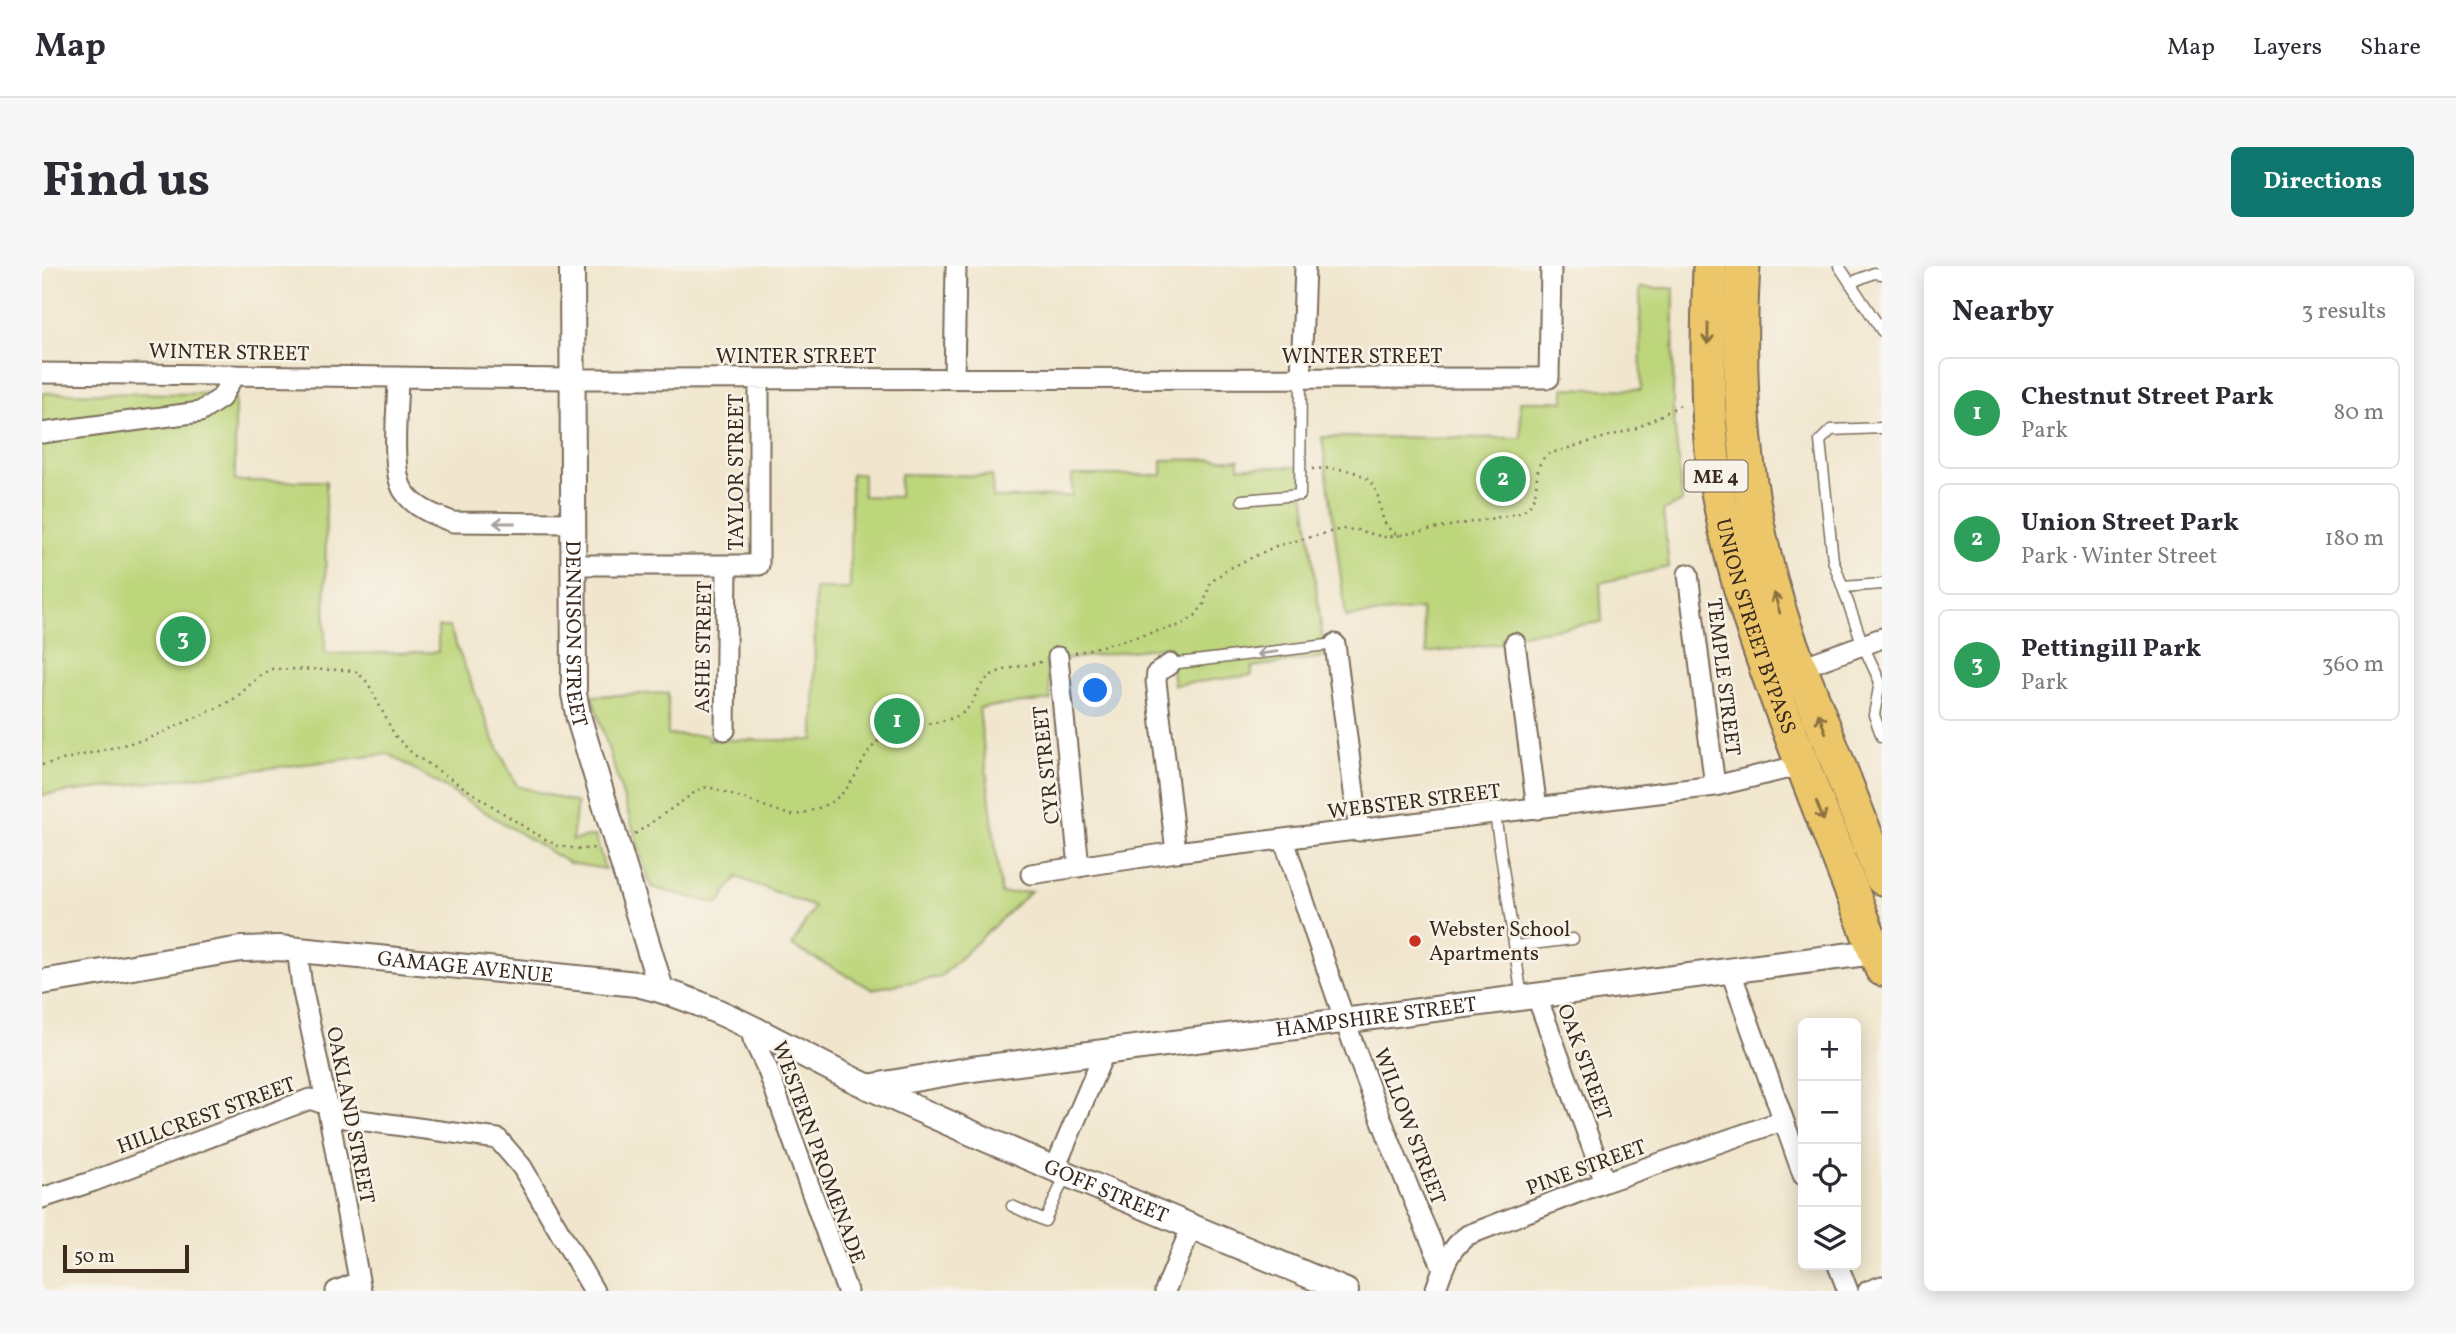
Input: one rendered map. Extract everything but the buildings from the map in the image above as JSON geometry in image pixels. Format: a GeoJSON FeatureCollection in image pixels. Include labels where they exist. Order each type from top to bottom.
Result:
{"type":"FeatureCollection","features":[{"type":"Feature","properties":{"kind":"highway","name":"UNION STREET BYPASS"},"geometry":{"type":"LineString","coordinates":[[1710,266],[1709,402],[1714,466],[1725,531],[1769,679],[1880,957]]}},
{"type":"Feature","properties":{"kind":"highway","name":"UNION STREET BYPASS"},"geometry":{"type":"LineString","coordinates":[[1743,266],[1741,400],[1749,476],[1760,539],[1775,596],[1800,667],[1882,878]]}},
{"type":"Feature","properties":{"kind":"street","name":"DENNISON STREET"},"geometry":{"type":"LineString","coordinates":[[572,266],[574,694],[579,719],[661,989]]}},
{"type":"Feature","properties":{"kind":"street"},"geometry":{"type":"LineString","coordinates":[[954,379],[956,266]]}},
{"type":"Feature","properties":{"kind":"street"},"geometry":{"type":"LineString","coordinates":[[1301,379],[1305,266]]}},
{"type":"Feature","properties":{"kind":"street","name":"WINTER STREET"},"geometry":{"type":"LineString","coordinates":[[42,373],[573,379],[1549,378],[1552,266]]}},
{"type":"Feature","properties":{"kind":"street"},"geometry":{"type":"LineString","coordinates":[[42,433],[200,412],[220,398],[234,375]]}},
{"type":"Feature","properties":{"kind":"street"},"geometry":{"type":"LineString","coordinates":[[398,377],[396,461],[399,480],[414,502],[436,516],[453,522],[573,523]]}},
{"type":"Feature","properties":{"kind":"street","name":"TAYLOR STREET"},"geometry":{"type":"LineString","coordinates":[[727,565],[759,565],[759,379]]}},
{"type":"Feature","properties":{"kind":"street"},"geometry":{"type":"LineString","coordinates":[[573,565],[727,565]]}},
{"type":"Feature","properties":{"kind":"street","name":"ASHE STREET"},"geometry":{"type":"LineString","coordinates":[[725,730],[727,565]]}},
{"type":"Feature","properties":{"kind":"street","name":"TEMPLE STREET"},"geometry":{"type":"LineString","coordinates":[[1688,574],[1715,786]]}},
{"type":"Feature","properties":{"kind":"street"},"geometry":{"type":"LineString","coordinates":[[1769,679],[1873,641]]}},
{"type":"Feature","properties":{"kind":"street"},"geometry":{"type":"LineString","coordinates":[[1515,643],[1537,809]]}},
{"type":"Feature","properties":{"kind":"street"},"geometry":{"type":"LineString","coordinates":[[1335,645],[1359,831]]}},
{"type":"Feature","properties":{"kind":"street","name":"CYR STREET"},"geometry":{"type":"LineString","coordinates":[[1058,657],[1079,867]]}},
{"type":"Feature","properties":{"kind":"street"},"geometry":{"type":"LineString","coordinates":[[1170,664],[1157,673],[1156,681],[1176,852]]}},
{"type":"Feature","properties":{"kind":"street","name":"WEBSTER STREET"},"geometry":{"type":"LineString","coordinates":[[1031,874],[1176,852],[1715,786],[1802,765]]}},
{"type":"Feature","properties":{"kind":"street","name":"WILLOW STREET"},"geometry":{"type":"LineString","coordinates":[[1284,840],[1346,1021],[1410,1193],[1443,1268]]}},
{"type":"Feature","properties":{"kind":"street","name":"GAMAGE AVENUE"},"geometry":{"type":"LineString","coordinates":[[42,982],[241,949],[297,948],[637,984],[687,997],[868,1087]]}},
{"type":"Feature","properties":{"kind":"street","name":"OAKLAND STREET"},"geometry":{"type":"LineString","coordinates":[[297,948],[302,988],[327,1105],[360,1287]]}},
{"type":"Feature","properties":{"kind":"street","name":"HAMPSHIRE STREET"},"geometry":{"type":"LineString","coordinates":[[868,1087],[972,1069],[1731,972],[1880,957]]}},
{"type":"Feature","properties":{"kind":"street"},"geometry":{"type":"LineString","coordinates":[[1731,972],[1798,1162]]}},
{"type":"Feature","properties":{"kind":"street","name":"OAK STREET"},"geometry":{"type":"LineString","coordinates":[[1530,998],[1605,1182]]}},
{"type":"Feature","properties":{"kind":"street","name":"WESTERN PROMENADE"},"geometry":{"type":"LineString","coordinates":[[751,1027],[753,1039],[767,1068],[847,1291]]}},
{"type":"Feature","properties":{"kind":"street"},"geometry":{"type":"LineString","coordinates":[[1061,1171],[1104,1053]]}},
{"type":"Feature","properties":{"kind":"street","name":"GOFF STREET"},"geometry":{"type":"LineString","coordinates":[[868,1087],[1346,1291]]}},
{"type":"Feature","properties":{"kind":"street","name":"HILLCREST STREET"},"geometry":{"type":"LineString","coordinates":[[42,1198],[310,1099],[327,1105],[345,1118],[498,1139],[522,1167],[594,1291]]}},
{"type":"Feature","properties":{"kind":"street","name":"PINE STREET"},"geometry":{"type":"LineString","coordinates":[[1435,1291],[1454,1248],[1468,1235],[1605,1182],[1782,1121]]}},
{"type":"Feature","properties":{"kind":"street"},"geometry":{"type":"LineString","coordinates":[[1165,1291],[1192,1226]]}},
{"type":"Feature","properties":{"kind":"street"},"geometry":{"type":"LineString","coordinates":[[1840,1270],[1848,1291]]}},
{"type":"Feature","properties":{"kind":"street"},"geometry":{"type":"LineString","coordinates":[[1868,1291],[1882,1286]]}},
{"type":"Feature","properties":{"kind":"street"},"geometry":{"type":"LineString","coordinates":[[336,1291],[360,1287]]}},
{"type":"Feature","properties":{"kind":"lane"},"geometry":{"type":"LineString","coordinates":[[1839,266],[1882,331]]}},
{"type":"Feature","properties":{"kind":"lane"},"geometry":{"type":"LineString","coordinates":[[1850,283],[1874,273],[1882,274]]}},
{"type":"Feature","properties":{"kind":"lane"},"geometry":{"type":"LineString","coordinates":[[1242,500],[1300,495],[1301,379]]}},
{"type":"Feature","properties":{"kind":"lane"},"geometry":{"type":"LineString","coordinates":[[1882,428],[1831,430],[1820,441],[1833,560],[1843,587],[1873,641],[1881,682],[1874,715],[1882,737]]}},
{"type":"Feature","properties":{"kind":"lane"},"geometry":{"type":"LineString","coordinates":[[1843,587],[1882,584]]}},
{"type":"Feature","properties":{"kind":"lane"},"geometry":{"type":"LineString","coordinates":[[1170,664],[1335,645]]}},
{"type":"Feature","properties":{"kind":"lane"},"geometry":{"type":"LineString","coordinates":[[1495,814],[1515,946],[1530,998]]}},
{"type":"Feature","properties":{"kind":"lane"},"geometry":{"type":"LineString","coordinates":[[1515,946],[1573,939]]}},
{"type":"Feature","properties":{"kind":"lane"},"geometry":{"type":"LineString","coordinates":[[1012,1206],[1045,1222],[1061,1171]]}},
{"type":"Feature","properties":{"kind":"path"},"geometry":{"type":"LineString","coordinates":[[42,765],[147,739],[226,703],[271,669],[346,670],[357,672],[368,683],[395,736],[413,754],[529,830],[558,845],[569,848],[618,846],[701,788],[709,788],[797,816],[834,801],[848,789],[873,747],[884,736],[909,726],[950,719],[961,714],[970,707],[974,696],[991,675],[1181,625],[1195,616],[1204,604],[1210,583],[1226,570],[1276,546],[1342,529],[1384,537],[1525,511],[1536,490],[1538,469],[1543,457],[1637,428],[1684,403]]}},
{"type":"Feature","properties":{"kind":"path"},"geometry":{"type":"LineString","coordinates":[[1312,469],[1343,469],[1366,476],[1376,486],[1385,524],[1392,532],[1401,534]]}},
{"type":"Feature","properties":{"kind":"green space"},"geometry":{"type":"Polygon","coordinates":[[[1640,288],[1674,288],[1673,408],[1682,502],[1663,511],[1669,567],[1600,583],[1602,622],[1502,637],[1503,643],[1427,653],[1421,609],[1346,617],[1322,437],[1521,438],[1520,401],[1564,401],[1564,388],[1641,390],[1640,288]]]}},
{"type":"Feature","properties":{"kind":"green space"},"geometry":{"type":"Polygon","coordinates":[[[42,393],[235,394],[235,481],[326,481],[325,654],[438,652],[438,627],[449,627],[494,740],[517,786],[577,803],[572,840],[595,836],[605,869],[569,863],[389,754],[42,795],[42,393]]]}},
{"type":"Feature","properties":{"kind":"green space"},"geometry":{"type":"Polygon","coordinates":[[[1239,459],[1239,467],[1301,467],[1325,657],[1252,667],[1252,675],[1174,685],[1169,646],[1046,662],[1051,700],[979,708],[1001,894],[1031,891],[940,977],[872,989],[792,946],[814,907],[737,877],[718,904],[651,887],[592,696],[668,693],[668,735],[708,735],[708,740],[814,740],[815,589],[850,589],[851,474],[863,474],[863,496],[899,497],[900,474],[992,476],[993,498],[1072,496],[1072,475],[1162,475],[1162,460],[1239,459]]]}},
{"type":"Feature","properties":{"kind":"place","name":"Union Street Park"},"geometry":{"type":"Point","coordinates":[1503,479]}},
{"type":"Feature","properties":{"kind":"place","name":"Pettingill Park"},"geometry":{"type":"Point","coordinates":[183,639]}},
{"type":"Feature","properties":{"kind":"place","name":"Chestnut Street Park"},"geometry":{"type":"Point","coordinates":[897,721]}},
{"type":"Feature","properties":{"kind":"place","name":"Webster School Apartments"},"geometry":{"type":"Point","coordinates":[1415,941]}}]}
